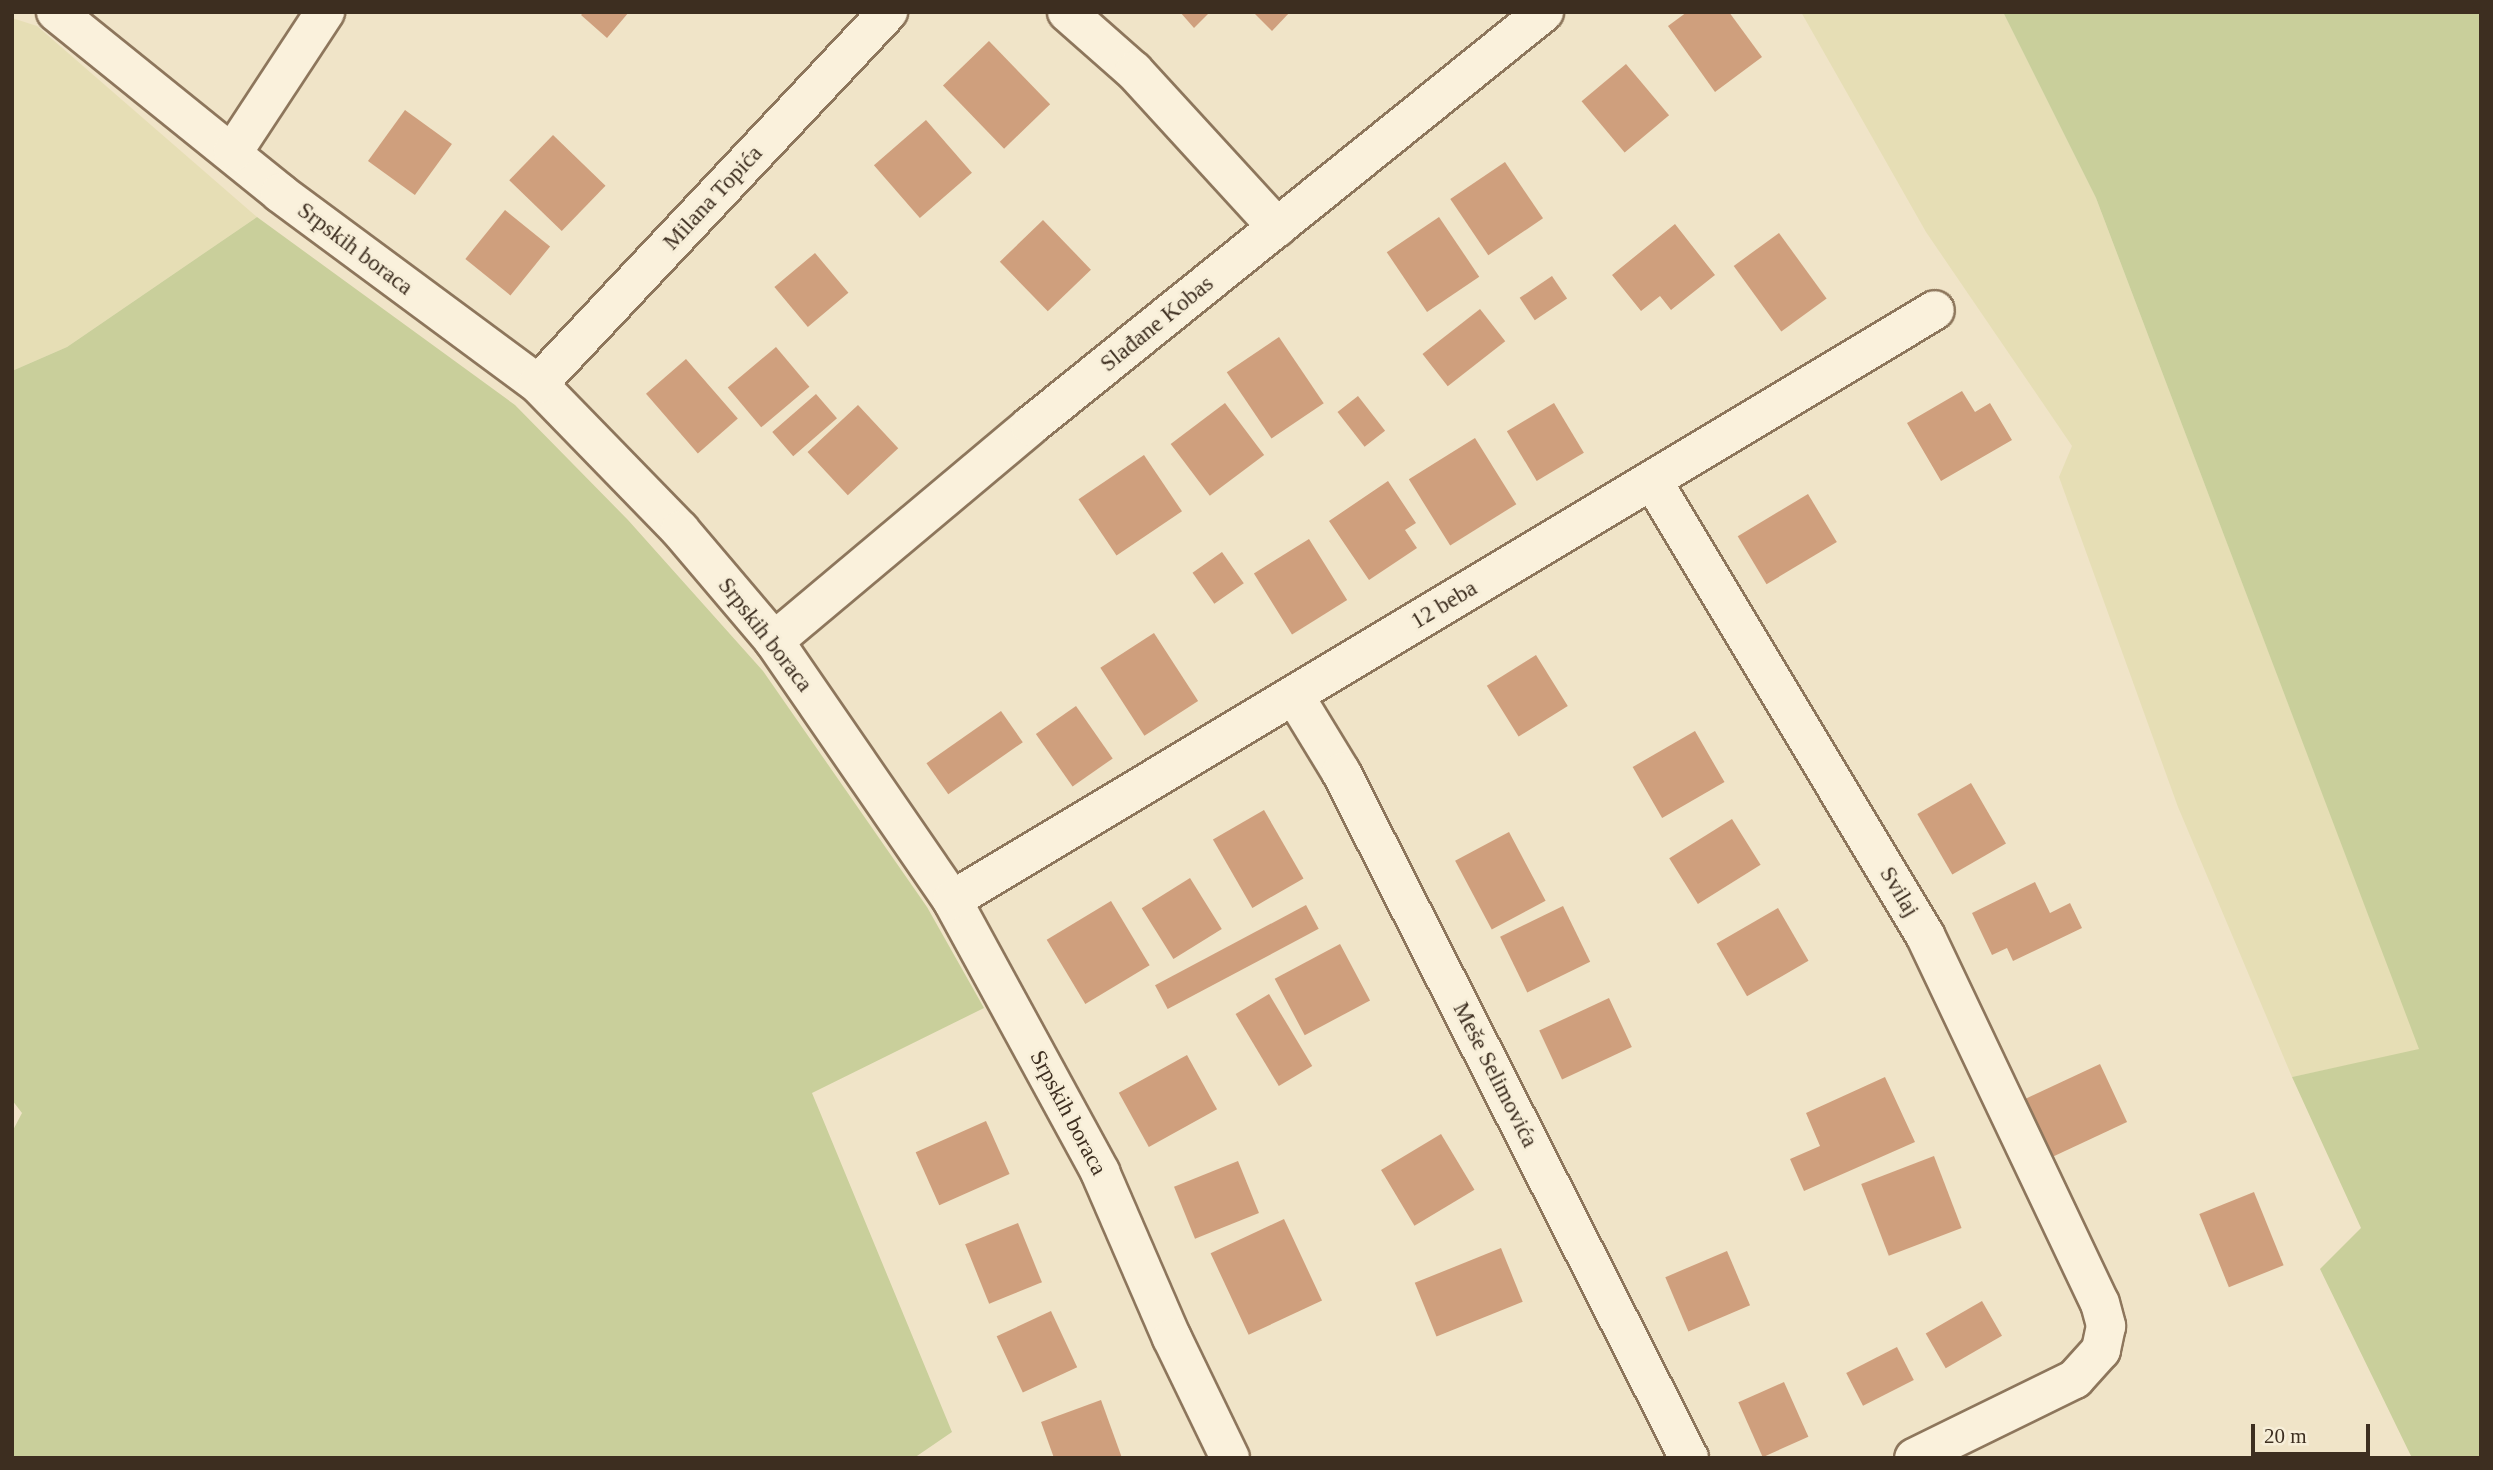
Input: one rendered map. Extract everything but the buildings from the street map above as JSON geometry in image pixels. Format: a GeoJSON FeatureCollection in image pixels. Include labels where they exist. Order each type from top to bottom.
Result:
{"type":"FeatureCollection","features":[{"type":"Feature","properties":{"kind":"street","name":"Srpskih boraca"},"geometry":{"type":"LineString","coordinates":[[56,12],[280,192],[538,384],[680,530],[774,641],[952,900],[1100,1172],[1230,1458]]}},
{"type":"Feature","properties":{"kind":"street"},"geometry":{"type":"LineString","coordinates":[[233,152],[325,12]]}},
{"type":"Feature","properties":{"kind":"street","name":"Milana Topića"},"geometry":{"type":"LineString","coordinates":[[538,384],[888,12]]}},
{"type":"Feature","properties":{"kind":"street"},"geometry":{"type":"LineString","coordinates":[[1067,12],[1134,71],[1277,227]]}},
{"type":"Feature","properties":{"kind":"street","name":"Slađane Kobas"},"geometry":{"type":"LineString","coordinates":[[774,641],[1277,227],[1544,12]]}},
{"type":"Feature","properties":{"kind":"street","name":"12 beba"},"geometry":{"type":"LineString","coordinates":[[952,900],[1935,310]]}},
{"type":"Feature","properties":{"kind":"street","name":"Svilaj"},"geometry":{"type":"LineString","coordinates":[[1652,480],[1925,935],[2100,1303],[2106,1326],[2101,1350],[2076,1379],[1914,1458]]}},
{"type":"Feature","properties":{"kind":"street","name":"Meše Selimovića"},"geometry":{"type":"LineString","coordinates":[[1294,695],[1347,785],[1689,1458]]}},
{"type":"Feature","properties":{"kind":"shaded area"},"geometry":{"type":"Polygon","coordinates":[[[1801,12],[2003,12],[2096,198],[2420,1050],[2292,1077],[2178,807],[2059,477],[2072,446],[1926,232],[1801,12]]]}},
{"type":"Feature","properties":{"kind":"shaded area"},"geometry":{"type":"Polygon","coordinates":[[[12,18],[37,26],[257,217],[67,347],[12,371],[12,18]]]}},
{"type":"Feature","properties":{"kind":"green space"},"geometry":{"type":"Polygon","coordinates":[[[2003,12],[2481,12],[2481,1458],[2412,1458],[2320,1269],[2361,1228],[2292,1077],[2419,1049],[2096,198],[2003,12]]]}},
{"type":"Feature","properties":{"kind":"green space"},"geometry":{"type":"Polygon","coordinates":[[[257,217],[515,405],[628,520],[763,671],[927,907],[984,1008],[812,1093],[952,1432],[914,1458],[12,1458],[12,1132],[22,1113],[12,1100],[12,371],[67,347],[257,217]]]}}]}
